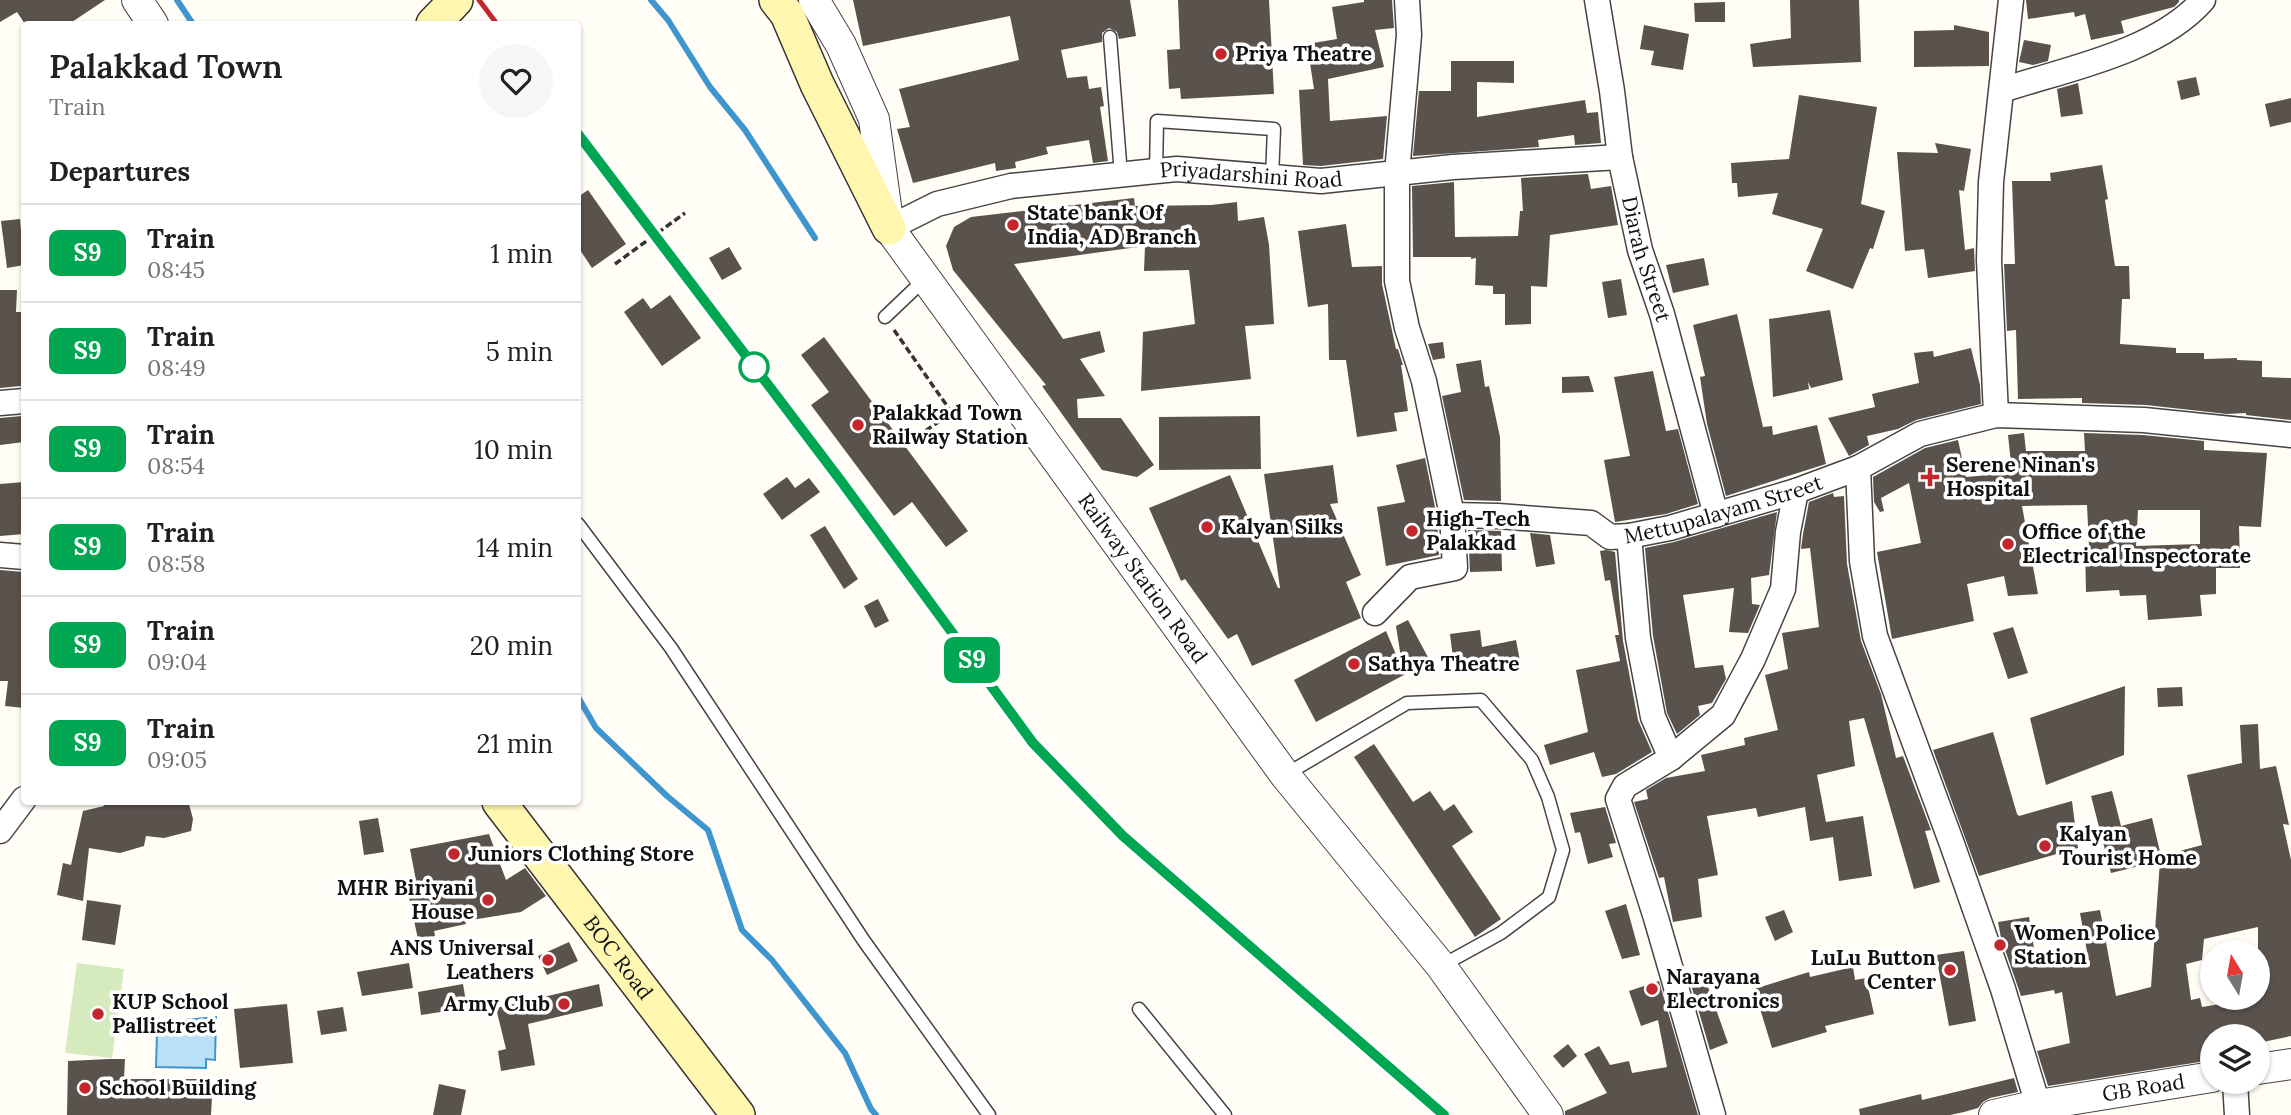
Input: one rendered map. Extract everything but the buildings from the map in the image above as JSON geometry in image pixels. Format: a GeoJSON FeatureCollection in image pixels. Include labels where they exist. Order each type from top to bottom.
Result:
{"type":"FeatureCollection","features":[{"type":"Feature","properties":{"kind":"main road"},"geometry":{"type":"LineString","coordinates":[[436,21],[456,0]]}},
{"type":"Feature","properties":{"kind":"main road"},"geometry":{"type":"LineString","coordinates":[[776,0],[786,14],[817,84],[889,228]]}},
{"type":"Feature","properties":{"kind":"main road","name":"BOC Road"},"geometry":{"type":"LineString","coordinates":[[501,805],[738,1115]]}},
{"type":"Feature","properties":{"kind":"street"},"geometry":{"type":"LineString","coordinates":[[136,0],[151,21]]}},
{"type":"Feature","properties":{"kind":"street","name":"Railway Station Road"},"geometry":{"type":"LineString","coordinates":[[814,0],[841,45],[874,119],[889,228],[1285,775],[1441,966],[1548,1115]]}},
{"type":"Feature","properties":{"kind":"street"},"geometry":{"type":"LineString","coordinates":[[1375,613],[1410,578],[1455,568],[1452,515],[1424,381],[1407,328],[1397,281],[1397,173],[1409,35],[1407,0]]}},
{"type":"Feature","properties":{"kind":"street","name":"Diarah Street"},"geometry":{"type":"LineString","coordinates":[[1597,0],[1620,157],[1640,250],[1662,314],[1716,515]]}},
{"type":"Feature","properties":{"kind":"street"},"geometry":{"type":"LineString","coordinates":[[1996,415],[1989,260],[1992,182],[2011,0]]}},
{"type":"Feature","properties":{"kind":"street"},"geometry":{"type":"LineString","coordinates":[[2002,90],[2095,62],[2141,44],[2192,13],[2203,0]]}},
{"type":"Feature","properties":{"kind":"street","name":"Priyadarshini Road"},"geometry":{"type":"LineString","coordinates":[[889,228],[936,204],[1011,186],[1156,171],[1177,169],[1321,181],[1620,157]]}},
{"type":"Feature","properties":{"kind":"street"},"geometry":{"type":"LineString","coordinates":[[0,403],[21,401]]}},
{"type":"Feature","properties":{"kind":"street","name":"Mettupalayam Street"},"geometry":{"type":"LineString","coordinates":[[1452,515],[1591,523],[1610,537],[1629,536],[1716,515],[1796,491],[1858,468],[1920,434],[1996,415],[2144,420],[2291,435]]}},
{"type":"Feature","properties":{"kind":"street"},"geometry":{"type":"LineString","coordinates":[[1858,468],[1862,561],[1875,636],[2003,989],[2038,1105]]}},
{"type":"Feature","properties":{"kind":"street"},"geometry":{"type":"LineString","coordinates":[[1713,1115],[1656,918],[1618,799],[1625,786],[1671,758],[1723,715],[1753,659],[1783,589],[1788,532],[1796,491]]}},
{"type":"Feature","properties":{"kind":"street"},"geometry":{"type":"LineString","coordinates":[[1629,536],[1640,651],[1653,717],[1671,758]]}},
{"type":"Feature","properties":{"kind":"street"},"geometry":{"type":"LineString","coordinates":[[0,555],[21,557]]}},
{"type":"Feature","properties":{"kind":"street"},"geometry":{"type":"LineString","coordinates":[[0,831],[21,803]]}},
{"type":"Feature","properties":{"kind":"street"},"geometry":{"type":"LineString","coordinates":[[2270,1067],[2291,1064]]}},
{"type":"Feature","properties":{"kind":"street","name":"GB Road"},"geometry":{"type":"LineString","coordinates":[[1994,1115],[2038,1105],[2200,1079]]}},
{"type":"Feature","properties":{"kind":"street"},"geometry":{"type":"LineString","coordinates":[[2236,1094],[2237,1115]]}},
{"type":"Feature","properties":{"kind":"lane"},"geometry":{"type":"LineString","coordinates":[[1110,37],[1121,175]]}},
{"type":"Feature","properties":{"kind":"lane"},"geometry":{"type":"LineString","coordinates":[[1156,171],[1157,121],[1274,129],[1272,177]]}},
{"type":"Feature","properties":{"kind":"lane"},"geometry":{"type":"LineString","coordinates":[[885,317],[926,278]]}},
{"type":"Feature","properties":{"kind":"lane"},"geometry":{"type":"LineString","coordinates":[[581,527],[671,648],[864,941],[989,1115]]}},
{"type":"Feature","properties":{"kind":"lane"},"geometry":{"type":"LineString","coordinates":[[1285,775],[1407,703],[1481,700],[1532,760],[1548,797],[1563,850],[1549,897],[1501,933],[1441,966]]}},
{"type":"Feature","properties":{"kind":"lane"},"geometry":{"type":"LineString","coordinates":[[1139,1009],[1225,1115]]}},
{"type":"Feature","properties":{"kind":"path"},"geometry":{"type":"LineString","coordinates":[[615,264],[685,213]]}},
{"type":"Feature","properties":{"kind":"path"},"geometry":{"type":"LineString","coordinates":[[885,317],[952,413],[904,445]]}},
{"type":"Feature","properties":{"kind":"green space"},"geometry":{"type":"Polygon","coordinates":[[[77,963],[124,969],[112,1058],[65,1053],[77,963]]]}},
{"type":"Feature","properties":{"kind":"water"},"geometry":{"type":"Polygon","coordinates":[[[216,1017],[215,1060],[206,1059],[206,1068],[156,1067],[157,1033],[165,1022],[216,1017]]]}},
{"type":"Feature","properties":{"kind":"waterway"},"geometry":{"type":"LineString","coordinates":[[177,0],[191,21]]}},
{"type":"Feature","properties":{"kind":"waterway"},"geometry":{"type":"LineString","coordinates":[[651,0],[668,20],[710,87],[745,130],[815,238]]}},
{"type":"Feature","properties":{"kind":"waterway"},"geometry":{"type":"LineString","coordinates":[[581,702],[596,728],[667,796],[708,830],[742,930],[772,960],[845,1053],[876,1115]]}},
{"type":"Feature","properties":{"kind":"railway"},"geometry":{"type":"LineString","coordinates":[[479,0],[495,21]]}},
{"type":"Feature","properties":{"kind":"railway"},"geometry":{"type":"LineString","coordinates":[[581,138],[841,481],[1033,743],[1123,837],[1444,1115]]}},
{"type":"Feature","properties":{"kind":"train","name":"S9"},"geometry":{"type":"LineString","coordinates":[[581,138],[841,481],[1033,743],[1123,836],[1444,1115]]}},
{"type":"Feature","properties":{"kind":"place","name":"Priya Theatre"},"geometry":{"type":"Point","coordinates":[1221,54]}},
{"type":"Feature","properties":{"kind":"place","name":"State bank Of India, AD Branch"},"geometry":{"type":"Point","coordinates":[1013,225]}},
{"type":"Feature","properties":{"kind":"place","name":"Palakkad Town Railway Station"},"geometry":{"type":"Point","coordinates":[858,425]}},
{"type":"Feature","properties":{"kind":"place","name":"Serene Ninan's Hospital"},"geometry":{"type":"Point","coordinates":[1930,477]}},
{"type":"Feature","properties":{"kind":"place","name":"Kalyan Silks"},"geometry":{"type":"Point","coordinates":[1207,527]}},
{"type":"Feature","properties":{"kind":"place","name":"High-Tech Palakkad"},"geometry":{"type":"Point","coordinates":[1412,531]}},
{"type":"Feature","properties":{"kind":"place","name":"Office of the Electrical Inspectorate"},"geometry":{"type":"Point","coordinates":[2008,544]}},
{"type":"Feature","properties":{"kind":"place","name":"Sathya Theatre"},"geometry":{"type":"Point","coordinates":[1354,664]}},
{"type":"Feature","properties":{"kind":"place","name":"Kalyan Tourist Home"},"geometry":{"type":"Point","coordinates":[2045,846]}},
{"type":"Feature","properties":{"kind":"place","name":"Juniors Clothing Store"},"geometry":{"type":"Point","coordinates":[454,854]}},
{"type":"Feature","properties":{"kind":"place","name":"MHR Biriyani House"},"geometry":{"type":"Point","coordinates":[488,900]}},
{"type":"Feature","properties":{"kind":"place","name":"Women Police Station"},"geometry":{"type":"Point","coordinates":[2000,945]}},
{"type":"Feature","properties":{"kind":"place","name":"ANS Universal Leathers"},"geometry":{"type":"Point","coordinates":[548,960]}},
{"type":"Feature","properties":{"kind":"place","name":"LuLu Button Center"},"geometry":{"type":"Point","coordinates":[1950,970]}},
{"type":"Feature","properties":{"kind":"place","name":"Narayana Electronics"},"geometry":{"type":"Point","coordinates":[1652,989]}},
{"type":"Feature","properties":{"kind":"place","name":"Army Club"},"geometry":{"type":"Point","coordinates":[564,1004]}},
{"type":"Feature","properties":{"kind":"place","name":"KUP School Pallistreet"},"geometry":{"type":"Point","coordinates":[98,1014]}},
{"type":"Feature","properties":{"kind":"place","name":"School Building"},"geometry":{"type":"Point","coordinates":[85,1088]}}]}
